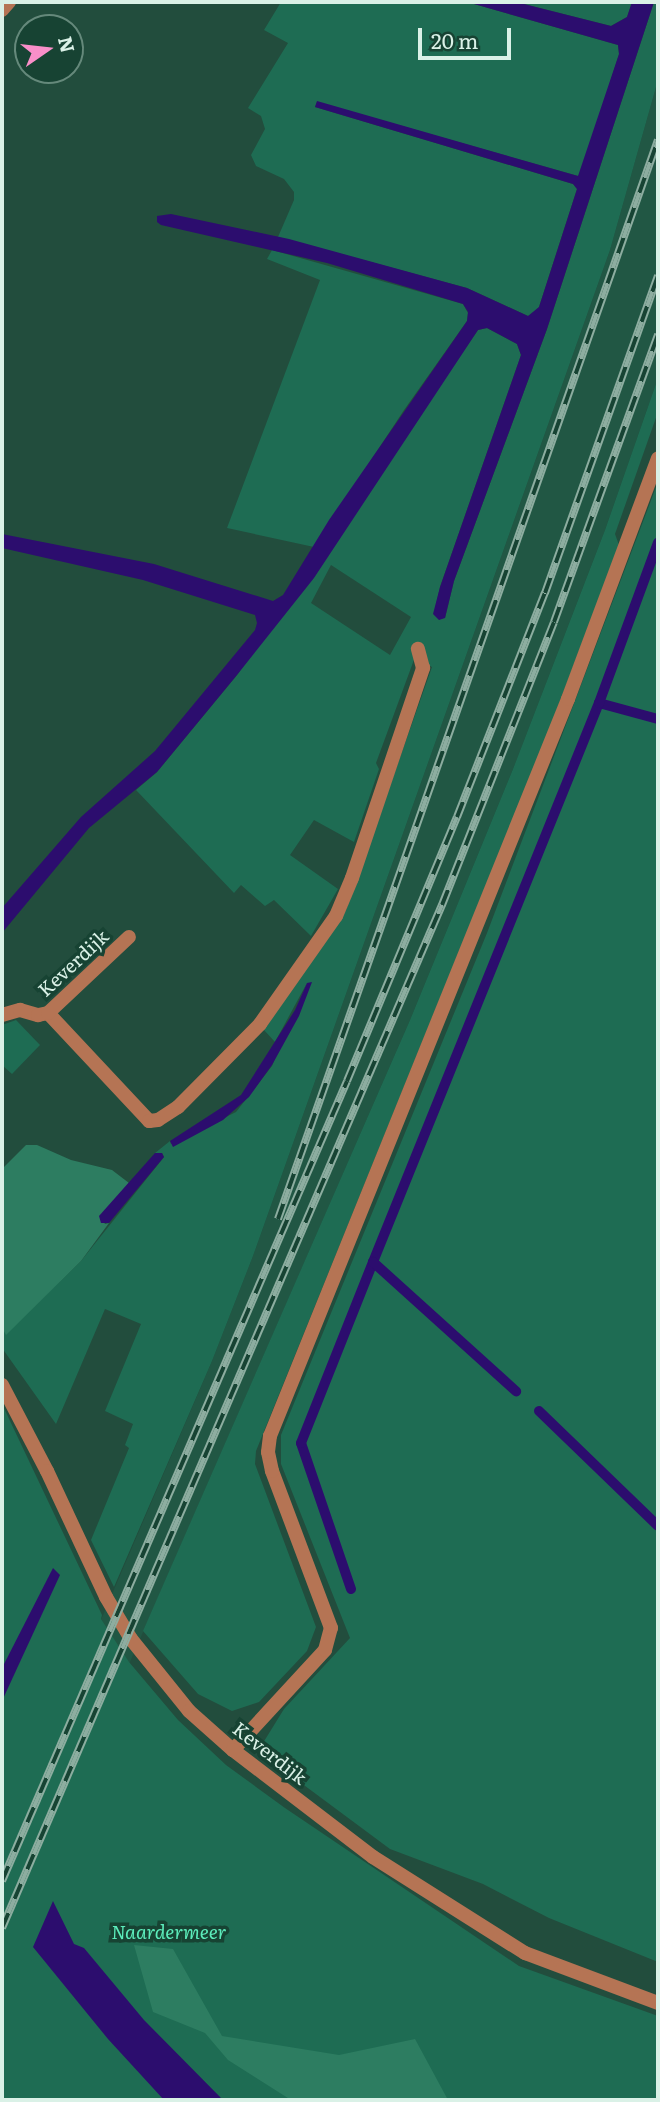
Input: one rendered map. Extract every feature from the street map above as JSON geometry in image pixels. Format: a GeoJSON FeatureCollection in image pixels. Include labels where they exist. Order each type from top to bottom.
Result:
{"type":"FeatureCollection","features":[{"type":"Feature","properties":{"kind":"street"},"geometry":{"type":"LineString","coordinates":[[2,10],[9,2]]}},
{"type":"Feature","properties":{"kind":"street"},"geometry":{"type":"LineString","coordinates":[[233,1750],[326,1650],[331,1628],[272,1471],[268,1452],[270,1436],[563,711],[658,458]]}},
{"type":"Feature","properties":{"kind":"street"},"geometry":{"type":"LineString","coordinates":[[48,1013],[149,1121],[159,1120],[178,1107],[260,1024],[336,916],[352,878],[423,668],[418,649]]}},
{"type":"Feature","properties":{"kind":"street","name":"Keverdijk"},"geometry":{"type":"LineString","coordinates":[[2,1015],[20,1010],[38,1015],[48,1013],[129,937]]}},
{"type":"Feature","properties":{"kind":"street","name":"Keverdijk"},"geometry":{"type":"LineString","coordinates":[[2,1385],[47,1471],[106,1597],[131,1639],[189,1711],[233,1750],[373,1857],[525,1953],[658,2003]]}},
{"type":"Feature","properties":{"kind":"shaded area"},"geometry":{"type":"Polygon","coordinates":[[[467,2],[516,2],[611,26],[627,17],[632,2],[654,2],[547,329],[454,581],[445,618],[439,620],[433,614],[440,587],[521,355],[517,344],[487,328],[478,330],[314,578],[237,675],[157,772],[89,828],[2,933],[2,908],[81,817],[155,751],[255,630],[257,623],[255,615],[143,580],[2,548],[2,534],[154,564],[273,601],[283,595],[329,520],[467,321],[468,312],[463,304],[327,263],[161,225],[157,222],[157,216],[171,214],[289,239],[467,288],[528,316],[539,307],[577,189],[573,184],[315,107],[317,101],[578,176],[619,54],[618,45],[467,2]]]}},
{"type":"Feature","properties":{"kind":"shaded area"},"geometry":{"type":"Polygon","coordinates":[[[658,80],[658,378],[605,530],[513,769],[410,1020],[99,1733],[61,1713],[212,1361],[253,1256],[610,250],[658,80]]]}},
{"type":"Feature","properties":{"kind":"shaded area"},"geometry":{"type":"Polygon","coordinates":[[[312,982],[299,1016],[272,1065],[249,1097],[223,1120],[173,1147],[170,1141],[241,1095],[295,1010],[307,983],[312,982]]]}},
{"type":"Feature","properties":{"kind":"shaded area"},"geometry":{"type":"Polygon","coordinates":[[[26,1145],[37,1145],[71,1160],[112,1170],[129,1183],[100,1216],[105,1224],[109,1223],[81,1261],[6,1335],[2,1328],[2,1169],[26,1145]]]}},
{"type":"Feature","properties":{"kind":"shaded area"},"geometry":{"type":"Polygon","coordinates":[[[155,1153],[162,1153],[164,1157],[109,1223],[101,1223],[99,1216],[155,1153]]]}},
{"type":"Feature","properties":{"kind":"shaded area"},"geometry":{"type":"Polygon","coordinates":[[[53,1568],[60,1575],[2,1701],[2,1668],[53,1568]]]}},
{"type":"Feature","properties":{"kind":"shaded area"},"geometry":{"type":"Polygon","coordinates":[[[53,1901],[74,1944],[84,1948],[144,2020],[223,2100],[164,2100],[108,2039],[33,1947],[53,1901]]]}},
{"type":"Feature","properties":{"kind":"shaded area"},"geometry":{"type":"Polygon","coordinates":[[[134,1945],[173,1949],[222,2036],[339,2055],[415,2039],[448,2100],[291,2100],[228,2060],[205,2033],[153,2012],[134,1945]]]}},
{"type":"Feature","properties":{"kind":"green space"},"geometry":{"type":"Polygon","coordinates":[[[281,2],[467,2],[618,45],[619,54],[582,171],[578,176],[317,102],[315,107],[573,184],[577,189],[539,307],[533,314],[528,316],[467,288],[278,237],[294,200],[294,192],[284,179],[256,166],[251,155],[265,129],[261,116],[248,108],[288,43],[264,30],[281,2]]]}},
{"type":"Feature","properties":{"kind":"green space"},"geometry":{"type":"Polygon","coordinates":[[[516,2],[632,2],[627,17],[611,26],[516,2]]]}},
{"type":"Feature","properties":{"kind":"green space"},"geometry":{"type":"Polygon","coordinates":[[[654,2],[658,2],[658,80],[610,250],[253,1256],[212,1361],[114,1587],[91,1540],[129,1448],[125,1445],[133,1424],[105,1411],[141,1324],[105,1309],[56,1424],[2,1348],[2,1328],[6,1334],[81,1261],[164,1157],[162,1153],[155,1153],[170,1141],[171,1144],[236,1112],[272,1066],[307,983],[275,1042],[264,1030],[346,910],[432,667],[415,657],[376,763],[379,769],[354,842],[314,820],[290,855],[338,889],[311,936],[274,900],[265,906],[241,885],[234,893],[136,790],[157,772],[237,675],[478,330],[487,328],[517,344],[521,355],[440,587],[434,614],[445,618],[454,581],[547,329],[654,2]],[[331,565],[311,603],[390,655],[411,617],[331,565]]]}},
{"type":"Feature","properties":{"kind":"green space"},"geometry":{"type":"Polygon","coordinates":[[[272,250],[463,304],[468,313],[467,321],[404,410],[314,547],[227,528],[320,280],[267,259],[272,250]]]}},
{"type":"Feature","properties":{"kind":"green space"},"geometry":{"type":"Polygon","coordinates":[[[658,378],[658,412],[615,534],[619,545],[551,725],[256,1451],[255,1464],[316,1627],[307,1651],[259,1702],[232,1711],[198,1694],[143,1631],[410,1020],[513,769],[605,530],[658,378]]]}},
{"type":"Feature","properties":{"kind":"green space"},"geometry":{"type":"Polygon","coordinates":[[[658,482],[658,1962],[549,1918],[483,1884],[390,1849],[258,1751],[284,1709],[350,1638],[281,1464],[281,1435],[487,933],[658,482]]]}},
{"type":"Feature","properties":{"kind":"green space"},"geometry":{"type":"Polygon","coordinates":[[[16,1020],[40,1045],[12,1074],[2,1065],[2,1025],[16,1020]]]}},
{"type":"Feature","properties":{"kind":"green space","name":"Naardermeer"},"geometry":{"type":"Polygon","coordinates":[[[2,1404],[102,1615],[101,1619],[129,1662],[178,1720],[226,1765],[285,1808],[519,1966],[658,2016],[658,2100],[2,2100],[2,1404]]]}},
{"type":"Feature","properties":{"kind":"waterway"},"geometry":{"type":"LineString","coordinates":[[373,1262],[599,703],[658,543]]}},
{"type":"Feature","properties":{"kind":"waterway"},"geometry":{"type":"LineString","coordinates":[[599,703],[658,719]]}},
{"type":"Feature","properties":{"kind":"waterway"},"geometry":{"type":"LineString","coordinates":[[351,1589],[301,1443],[373,1262],[516,1391]]}},
{"type":"Feature","properties":{"kind":"waterway"},"geometry":{"type":"LineString","coordinates":[[539,1411],[658,1526]]}},
{"type":"Feature","properties":{"kind":"railway"},"geometry":{"type":"LineString","coordinates":[[278,1219],[658,140]]}},
{"type":"Feature","properties":{"kind":"railway"},"geometry":{"type":"LineString","coordinates":[[2,1881],[347,1081],[457,817],[545,593],[658,275]]}},
{"type":"Feature","properties":{"kind":"railway"},"geometry":{"type":"LineString","coordinates":[[2,1928],[442,905],[554,622],[658,334]]}}]}
